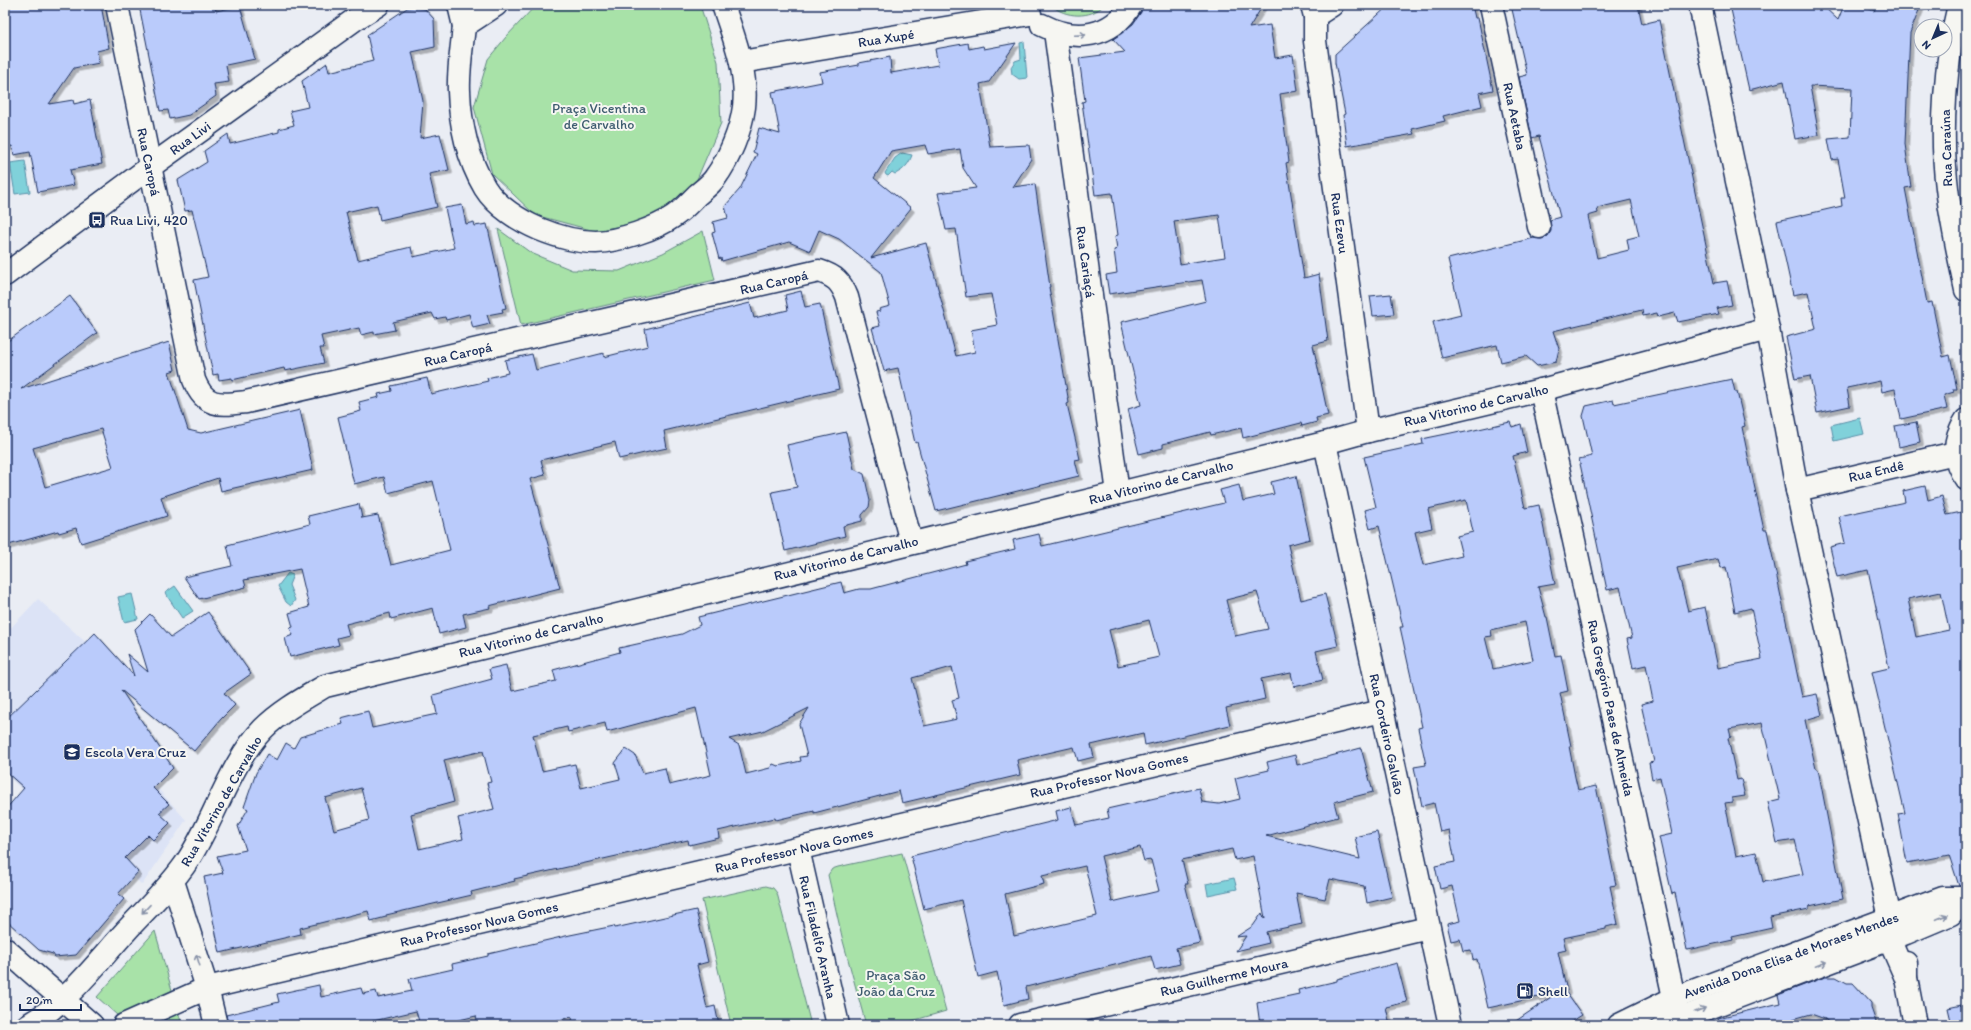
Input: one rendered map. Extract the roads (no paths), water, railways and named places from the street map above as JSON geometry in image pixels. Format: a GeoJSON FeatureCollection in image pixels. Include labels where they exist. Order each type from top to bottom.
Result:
{"type":"FeatureCollection","features":[{"type":"Feature","properties":{"kind":"street","name":"Rua Caropá"},"geometry":{"type":"LineString","coordinates":[[117,5],[194,380],[202,396],[211,403],[223,405],[246,402],[819,271],[836,278],[842,285],[847,297],[911,542]]}},
{"type":"Feature","properties":{"kind":"street","name":"Rua Livi"},"geometry":{"type":"LineString","coordinates":[[5,275],[150,166],[354,20],[378,5]]}},
{"type":"Feature","properties":{"kind":"street"},"geometry":{"type":"LineString","coordinates":[[459,5],[464,26],[459,91],[465,139],[474,166],[486,190],[508,211],[526,224],[571,239],[596,242],[625,237],[652,227],[674,216],[715,179],[726,160],[738,133],[744,107],[744,81],[741,62],[723,5]]}},
{"type":"Feature","properties":{"kind":"street"},"geometry":{"type":"LineString","coordinates":[[464,26],[496,5]]}},
{"type":"Feature","properties":{"kind":"street"},"geometry":{"type":"LineString","coordinates":[[1027,10],[1042,24],[1055,31],[1078,36],[1101,31],[1120,19],[1131,5]]}},
{"type":"Feature","properties":{"kind":"street","name":"Rua Aetaba"},"geometry":{"type":"LineString","coordinates":[[1490,5],[1539,227]]}},
{"type":"Feature","properties":{"kind":"street"},"geometry":{"type":"LineString","coordinates":[[1700,5],[1768,330],[1797,490],[1906,978],[1915,1025]]}},
{"type":"Feature","properties":{"kind":"street","name":"Rua Caraúna"},"geometry":{"type":"LineString","coordinates":[[1959,5],[1948,66],[1945,141],[1947,186],[1954,234],[1966,290]]}},
{"type":"Feature","properties":{"kind":"street","name":"Rua Ezevu"},"geometry":{"type":"LineString","coordinates":[[1320,9],[1315,41],[1368,431]]}},
{"type":"Feature","properties":{"kind":"street","name":"Rua Xupé"},"geometry":{"type":"LineString","coordinates":[[741,62],[1027,10]]}},
{"type":"Feature","properties":{"kind":"street","name":"Rua Cariaçá"},"geometry":{"type":"LineString","coordinates":[[1055,31],[1118,492]]}},
{"type":"Feature","properties":{"kind":"street","name":"Rua Vitorino de Carvalho"},"geometry":{"type":"LineString","coordinates":[[28,1025],[39,1019],[63,999],[173,880],[194,850],[243,757],[262,730],[288,707],[325,686],[911,542],[1541,390],[1768,330]]}},
{"type":"Feature","properties":{"kind":"street","name":"Rua Gregório Paes de Almeida"},"geometry":{"type":"LineString","coordinates":[[1541,390],[1674,1016]]}},
{"type":"Feature","properties":{"kind":"street"},"geometry":{"type":"LineString","coordinates":[[1966,420],[1956,440],[1955,453],[1958,466],[1966,479]]}},
{"type":"Feature","properties":{"kind":"street","name":"Rua Cordeiro Galvão"},"geometry":{"type":"LineString","coordinates":[[1325,443],[1450,1025]]}},
{"type":"Feature","properties":{"kind":"street","name":"Rua Endê"},"geometry":{"type":"LineString","coordinates":[[1797,490],[1955,453]]}},
{"type":"Feature","properties":{"kind":"street","name":"Rua Professor Nova Gomes"},"geometry":{"type":"LineString","coordinates":[[124,1025],[207,988],[1382,711]]}},
{"type":"Feature","properties":{"kind":"street","name":"Rua Filadelfo Aranha"},"geometry":{"type":"LineString","coordinates":[[798,849],[838,1025]]}},
{"type":"Feature","properties":{"kind":"street"},"geometry":{"type":"LineString","coordinates":[[173,880],[207,988],[216,1025]]}},
{"type":"Feature","properties":{"kind":"street","name":"Avenida Dona Elisa de Moraes Mendes"},"geometry":{"type":"LineString","coordinates":[[1619,1025],[1674,1016],[1895,930],[1943,898],[1966,898]]}},
{"type":"Feature","properties":{"kind":"street","name":"Rua Guilherme Moura"},"geometry":{"type":"LineString","coordinates":[[1020,1025],[1428,928]]}},
{"type":"Feature","properties":{"kind":"street"},"geometry":{"type":"LineString","coordinates":[[5,949],[92,1025]]}},
{"type":"Feature","properties":{"kind":"water"},"geometry":{"type":"Polygon","coordinates":[[[1024,42],[1027,78],[1019,79],[1012,74],[1011,67],[1015,61],[1021,59],[1020,43],[1024,42]]]}},
{"type":"Feature","properties":{"kind":"water"},"geometry":{"type":"Polygon","coordinates":[[[902,153],[912,155],[908,164],[904,169],[895,174],[892,172],[888,176],[886,175],[885,173],[895,158],[902,153]]]}},
{"type":"Feature","properties":{"kind":"water"},"geometry":{"type":"Polygon","coordinates":[[[25,161],[30,192],[15,194],[10,163],[25,161]]]}},
{"type":"Feature","properties":{"kind":"water"},"geometry":{"type":"Polygon","coordinates":[[[1860,418],[1864,434],[1834,441],[1831,425],[1860,418]]]}},
{"type":"Feature","properties":{"kind":"water"},"geometry":{"type":"Polygon","coordinates":[[[288,573],[293,575],[289,585],[295,600],[291,606],[286,602],[278,586],[288,573]]]}},
{"type":"Feature","properties":{"kind":"water"},"geometry":{"type":"Polygon","coordinates":[[[175,586],[193,611],[182,618],[165,593],[175,586]]]}},
{"type":"Feature","properties":{"kind":"water"},"geometry":{"type":"Polygon","coordinates":[[[132,594],[138,619],[124,622],[118,597],[132,594]]]}},
{"type":"Feature","properties":{"kind":"water"},"geometry":{"type":"Polygon","coordinates":[[[1234,878],[1237,889],[1208,895],[1206,884],[1234,878]]]}},
{"type":"Feature","properties":{"kind":"place","name":"Rua Livi, 420"},"geometry":{"type":"Point","coordinates":[97,220]}},
{"type":"Feature","properties":{"kind":"place","name":"Escola Vera Cruz"},"geometry":{"type":"Point","coordinates":[72,752]}},
{"type":"Feature","properties":{"kind":"place","name":"Shell"},"geometry":{"type":"Point","coordinates":[1525,991]}},
{"type":"Feature","properties":{"kind":"park label","name":"Praça Vicentina de Carvalho"},"geometry":{"type":"Point","coordinates":[599,116]}},
{"type":"Feature","properties":{"kind":"park label","name":"Praça São João da Cruz"},"geometry":{"type":"Point","coordinates":[896,984]}}]}
